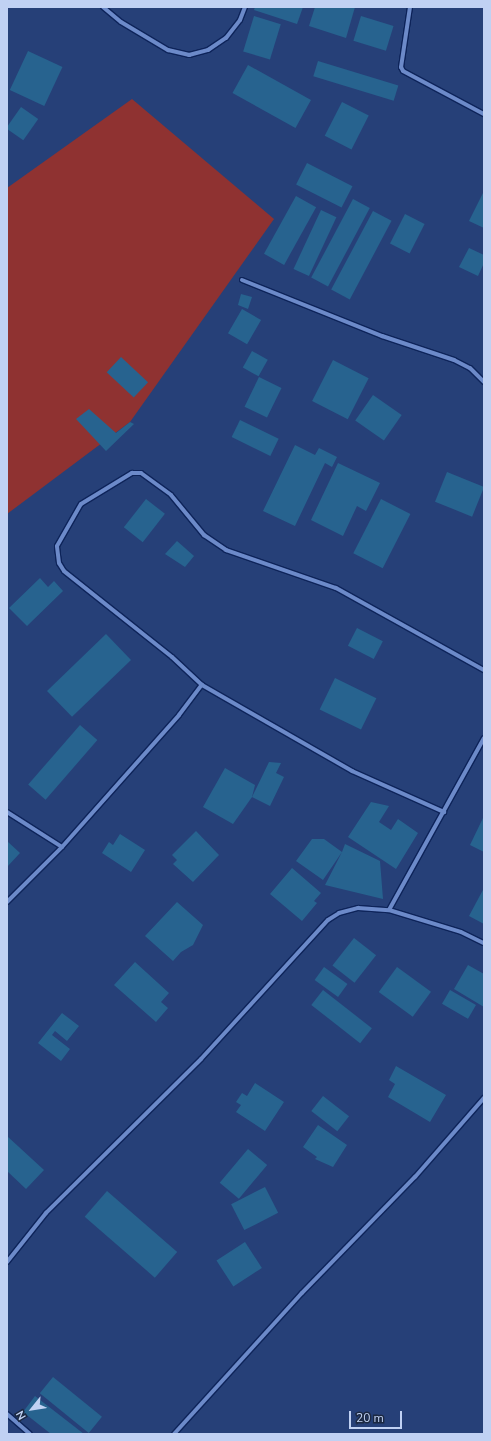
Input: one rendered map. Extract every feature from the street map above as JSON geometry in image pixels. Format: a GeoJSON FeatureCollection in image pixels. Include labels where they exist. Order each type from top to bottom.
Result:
{"type":"FeatureCollection","features":[{"type":"Feature","properties":{"kind":"street"},"geometry":{"type":"LineString","coordinates":[[102,7],[121,22],[168,50],[189,55],[208,50],[226,38],[240,20],[245,7]]}},
{"type":"Feature","properties":{"kind":"street"},"geometry":{"type":"LineString","coordinates":[[410,7],[401,67],[403,71],[484,114]]}},
{"type":"Feature","properties":{"kind":"street"},"geometry":{"type":"LineString","coordinates":[[242,280],[382,336],[454,360],[470,368],[484,382]]}},
{"type":"Feature","properties":{"kind":"street"},"geometry":{"type":"LineString","coordinates":[[444,812],[346,768],[202,685],[172,657],[64,571],[60,563],[57,546],[81,504],[132,473],[141,473],[171,495],[204,535],[226,550],[336,588],[484,670]]}},
{"type":"Feature","properties":{"kind":"street"},"geometry":{"type":"LineString","coordinates":[[7,902],[62,847],[179,715],[202,685]]}},
{"type":"Feature","properties":{"kind":"street"},"geometry":{"type":"LineString","coordinates":[[389,910],[484,738]]}},
{"type":"Feature","properties":{"kind":"street"},"geometry":{"type":"LineString","coordinates":[[7,812],[62,847]]}},
{"type":"Feature","properties":{"kind":"street"},"geometry":{"type":"LineString","coordinates":[[7,1262],[46,1213],[201,1058],[328,920],[339,913],[358,908],[389,910],[461,932],[484,943]]}},
{"type":"Feature","properties":{"kind":"street"},"geometry":{"type":"LineString","coordinates":[[174,1434],[302,1293],[415,1177],[484,1098]]}},
{"type":"Feature","properties":{"kind":"street"},"geometry":{"type":"LineString","coordinates":[[7,1414],[30,1434]]}},
{"type":"Feature","properties":{"kind":"shaded area"},"geometry":{"type":"Polygon","coordinates":[[[132,99],[274,219],[130,422],[7,514],[7,188],[132,99]]]}},
{"type":"Feature","properties":{"kind":"building"},"geometry":{"type":"Polygon","coordinates":[[[255,7],[303,7],[297,24],[254,10],[255,7]]]}},
{"type":"Feature","properties":{"kind":"building"},"geometry":{"type":"Polygon","coordinates":[[[315,7],[355,7],[346,38],[309,26],[315,7]]]}},
{"type":"Feature","properties":{"kind":"building"},"geometry":{"type":"Polygon","coordinates":[[[254,16],[281,24],[270,60],[243,51],[254,16]]]}},
{"type":"Feature","properties":{"kind":"building"},"geometry":{"type":"Polygon","coordinates":[[[361,16],[394,26],[386,51],[353,41],[361,16]]]}},
{"type":"Feature","properties":{"kind":"building"},"geometry":{"type":"Polygon","coordinates":[[[28,51],[62,67],[44,106],[10,90],[28,51]]]}},
{"type":"Feature","properties":{"kind":"building"},"geometry":{"type":"Polygon","coordinates":[[[318,61],[398,86],[394,101],[313,76],[318,61]]]}},
{"type":"Feature","properties":{"kind":"building"},"geometry":{"type":"Polygon","coordinates":[[[248,65],[311,100],[295,128],[232,93],[248,65]]]}},
{"type":"Feature","properties":{"kind":"building"},"geometry":{"type":"Polygon","coordinates":[[[342,102],[369,116],[351,149],[325,136],[342,102]]]}},
{"type":"Feature","properties":{"kind":"building"},"geometry":{"type":"Polygon","coordinates":[[[21,107],[38,119],[23,140],[7,129],[21,107]]]}},
{"type":"Feature","properties":{"kind":"building"},"geometry":{"type":"Polygon","coordinates":[[[307,163],[352,186],[342,208],[296,184],[307,163]]]}},
{"type":"Feature","properties":{"kind":"building"},"geometry":{"type":"Polygon","coordinates":[[[484,191],[484,228],[469,221],[484,191]]]}},
{"type":"Feature","properties":{"kind":"building"},"geometry":{"type":"Polygon","coordinates":[[[296,196],[316,207],[284,265],[264,254],[296,196]]]}},
{"type":"Feature","properties":{"kind":"building"},"geometry":{"type":"Polygon","coordinates":[[[353,199],[370,208],[328,287],[311,278],[353,199]]]}},
{"type":"Feature","properties":{"kind":"building"},"geometry":{"type":"Polygon","coordinates":[[[321,210],[336,217],[309,276],[294,269],[321,210]]]}},
{"type":"Feature","properties":{"kind":"building"},"geometry":{"type":"Polygon","coordinates":[[[373,211],[392,221],[350,299],[331,290],[373,211]]]}},
{"type":"Feature","properties":{"kind":"building"},"geometry":{"type":"Polygon","coordinates":[[[405,214],[425,224],[410,253],[390,243],[405,214]]]}},
{"type":"Feature","properties":{"kind":"building"},"geometry":{"type":"Polygon","coordinates":[[[469,248],[484,255],[484,263],[478,276],[459,267],[469,248]]]}},
{"type":"Feature","properties":{"kind":"building"},"geometry":{"type":"Polygon","coordinates":[[[241,294],[252,297],[248,309],[238,305],[241,294]]]}},
{"type":"Feature","properties":{"kind":"building"},"geometry":{"type":"Polygon","coordinates":[[[242,309],[261,320],[247,344],[228,333],[242,309]]]}},
{"type":"Feature","properties":{"kind":"building"},"geometry":{"type":"Polygon","coordinates":[[[252,351],[268,360],[259,376],[243,368],[252,351]]]}},
{"type":"Feature","properties":{"kind":"building"},"geometry":{"type":"Polygon","coordinates":[[[121,357],[148,382],[134,398],[107,372],[121,357]]]}},
{"type":"Feature","properties":{"kind":"building"},"geometry":{"type":"Polygon","coordinates":[[[333,360],[369,378],[348,419],[312,401],[333,360]]]}},
{"type":"Feature","properties":{"kind":"building"},"geometry":{"type":"Polygon","coordinates":[[[259,377],[281,388],[267,418],[245,407],[259,377]]]}},
{"type":"Feature","properties":{"kind":"building"},"geometry":{"type":"Polygon","coordinates":[[[373,395],[402,415],[384,440],[355,420],[373,395]]]}},
{"type":"Feature","properties":{"kind":"building"},"geometry":{"type":"Polygon","coordinates":[[[89,409],[116,433],[130,422],[134,424],[106,451],[76,419],[89,409]]]}},
{"type":"Feature","properties":{"kind":"building"},"geometry":{"type":"Polygon","coordinates":[[[240,420],[279,439],[270,456],[232,437],[240,420]]]}},
{"type":"Feature","properties":{"kind":"building"},"geometry":{"type":"Polygon","coordinates":[[[295,445],[315,455],[319,448],[337,457],[332,467],[325,463],[295,526],[263,511],[295,445]]]}},
{"type":"Feature","properties":{"kind":"building"},"geometry":{"type":"Polygon","coordinates":[[[338,463],[380,483],[366,511],[357,506],[343,536],[311,520],[338,463]]]}},
{"type":"Feature","properties":{"kind":"building"},"geometry":{"type":"Polygon","coordinates":[[[447,472],[484,487],[472,517],[435,502],[447,472]]]}},
{"type":"Feature","properties":{"kind":"building"},"geometry":{"type":"Polygon","coordinates":[[[146,499],[165,514],[143,542],[124,527],[146,499]]]}},
{"type":"Feature","properties":{"kind":"building"},"geometry":{"type":"Polygon","coordinates":[[[381,499],[410,514],[383,568],[353,553],[381,499]]]}},
{"type":"Feature","properties":{"kind":"building"},"geometry":{"type":"Polygon","coordinates":[[[177,541],[194,556],[185,567],[165,554],[177,541]]]}},
{"type":"Feature","properties":{"kind":"building"},"geometry":{"type":"Polygon","coordinates":[[[40,578],[48,587],[54,581],[63,591],[27,626],[9,608],[40,578]]]}},
{"type":"Feature","properties":{"kind":"building"},"geometry":{"type":"Polygon","coordinates":[[[357,628],[383,641],[374,659],[348,646],[357,628]]]}},
{"type":"Feature","properties":{"kind":"building"},"geometry":{"type":"Polygon","coordinates":[[[106,634],[131,660],[72,717],[47,691],[106,634]]]}},
{"type":"Feature","properties":{"kind":"building"},"geometry":{"type":"Polygon","coordinates":[[[335,678],[376,698],[361,730],[320,709],[335,678]]]}},
{"type":"Feature","properties":{"kind":"building"},"geometry":{"type":"Polygon","coordinates":[[[80,725],[97,740],[46,800],[28,785],[80,725]]]}},
{"type":"Feature","properties":{"kind":"building"},"geometry":{"type":"Polygon","coordinates":[[[269,762],[281,763],[276,773],[284,777],[270,806],[252,797],[269,762]]]}},
{"type":"Feature","properties":{"kind":"building"},"geometry":{"type":"Polygon","coordinates":[[[225,768],[255,785],[252,797],[233,824],[203,807],[225,768]]]}},
{"type":"Feature","properties":{"kind":"building"},"geometry":{"type":"Polygon","coordinates":[[[371,802],[389,806],[379,822],[391,830],[398,819],[418,833],[396,869],[348,837],[371,802]]]}},
{"type":"Feature","properties":{"kind":"building"},"geometry":{"type":"Polygon","coordinates":[[[483,818],[484,819],[484,852],[470,845],[483,818]]]}},
{"type":"Feature","properties":{"kind":"building"},"geometry":{"type":"Polygon","coordinates":[[[196,831],[219,855],[193,882],[173,864],[177,860],[172,855],[196,831]]]}},
{"type":"Feature","properties":{"kind":"building"},"geometry":{"type":"Polygon","coordinates":[[[120,834],[145,850],[131,872],[102,853],[109,842],[113,845],[120,834]]]}},
{"type":"Feature","properties":{"kind":"building"},"geometry":{"type":"Polygon","coordinates":[[[312,839],[324,839],[342,852],[323,880],[296,861],[312,839]]]}},
{"type":"Feature","properties":{"kind":"building"},"geometry":{"type":"Polygon","coordinates":[[[7,841],[20,853],[7,867],[7,841]]]}},
{"type":"Feature","properties":{"kind":"building"},"geometry":{"type":"Polygon","coordinates":[[[345,844],[380,861],[383,899],[325,885],[345,844]]]}},
{"type":"Feature","properties":{"kind":"building"},"geometry":{"type":"Polygon","coordinates":[[[292,868],[321,893],[314,901],[317,903],[302,921],[270,894],[292,868]]]}},
{"type":"Feature","properties":{"kind":"building"},"geometry":{"type":"Polygon","coordinates":[[[484,888],[484,924],[469,916],[484,888]]]}},
{"type":"Feature","properties":{"kind":"building"},"geometry":{"type":"Polygon","coordinates":[[[177,902],[203,925],[193,945],[181,952],[173,961],[145,936],[177,902]]]}},
{"type":"Feature","properties":{"kind":"building"},"geometry":{"type":"Polygon","coordinates":[[[354,938],[376,955],[355,983],[332,966],[354,938]]]}},
{"type":"Feature","properties":{"kind":"building"},"geometry":{"type":"Polygon","coordinates":[[[135,962],[169,993],[161,1002],[168,1008],[156,1022],[114,985],[135,962]]]}},
{"type":"Feature","properties":{"kind":"building"},"geometry":{"type":"Polygon","coordinates":[[[468,965],[484,974],[484,1007],[454,989],[468,965]]]}},
{"type":"Feature","properties":{"kind":"building"},"geometry":{"type":"Polygon","coordinates":[[[324,967],[347,984],[338,997],[315,980],[324,967]]]}},
{"type":"Feature","properties":{"kind":"building"},"geometry":{"type":"Polygon","coordinates":[[[397,967],[431,992],[413,1017],[379,992],[397,967]]]}},
{"type":"Feature","properties":{"kind":"building"},"geometry":{"type":"Polygon","coordinates":[[[323,990],[372,1028],[360,1043],[311,1005],[323,990]]]}},
{"type":"Feature","properties":{"kind":"building"},"geometry":{"type":"Polygon","coordinates":[[[450,990],[476,1005],[468,1019],[442,1004],[450,990]]]}},
{"type":"Feature","properties":{"kind":"building"},"geometry":{"type":"Polygon","coordinates":[[[62,1013],[79,1026],[67,1041],[55,1031],[52,1035],[70,1049],[61,1061],[38,1043],[62,1013]]]}},
{"type":"Feature","properties":{"kind":"building"},"geometry":{"type":"Polygon","coordinates":[[[396,1066],[446,1095],[430,1122],[388,1097],[395,1084],[389,1080],[396,1066]]]}},
{"type":"Feature","properties":{"kind":"building"},"geometry":{"type":"Polygon","coordinates":[[[255,1083],[284,1102],[265,1131],[236,1112],[241,1105],[236,1102],[242,1093],[247,1096],[255,1083]]]}},
{"type":"Feature","properties":{"kind":"building"},"geometry":{"type":"Polygon","coordinates":[[[323,1096],[349,1116],[337,1131],[311,1111],[323,1096]]]}},
{"type":"Feature","properties":{"kind":"building"},"geometry":{"type":"Polygon","coordinates":[[[318,1125],[347,1145],[333,1167],[315,1159],[317,1157],[303,1147],[318,1125]]]}},
{"type":"Feature","properties":{"kind":"building"},"geometry":{"type":"Polygon","coordinates":[[[7,1136],[44,1170],[26,1189],[7,1171],[7,1136]]]}},
{"type":"Feature","properties":{"kind":"building"},"geometry":{"type":"Polygon","coordinates":[[[248,1149],[267,1165],[239,1199],[220,1183],[248,1149]]]}},
{"type":"Feature","properties":{"kind":"building"},"geometry":{"type":"Polygon","coordinates":[[[265,1187],[278,1213],[244,1230],[231,1204],[265,1187]]]}},
{"type":"Feature","properties":{"kind":"building"},"geometry":{"type":"Polygon","coordinates":[[[107,1191],[177,1252],[155,1278],[85,1217],[107,1191]]]}},
{"type":"Feature","properties":{"kind":"building"},"geometry":{"type":"Polygon","coordinates":[[[245,1242],[262,1268],[233,1287],[216,1261],[245,1242]]]}},
{"type":"Feature","properties":{"kind":"building"},"geometry":{"type":"Polygon","coordinates":[[[53,1377],[102,1417],[89,1433],[40,1393],[53,1377]]]}},
{"type":"Feature","properties":{"kind":"building"},"geometry":{"type":"Polygon","coordinates":[[[35,1396],[84,1434],[51,1434],[23,1412],[35,1396]]]}}]}
